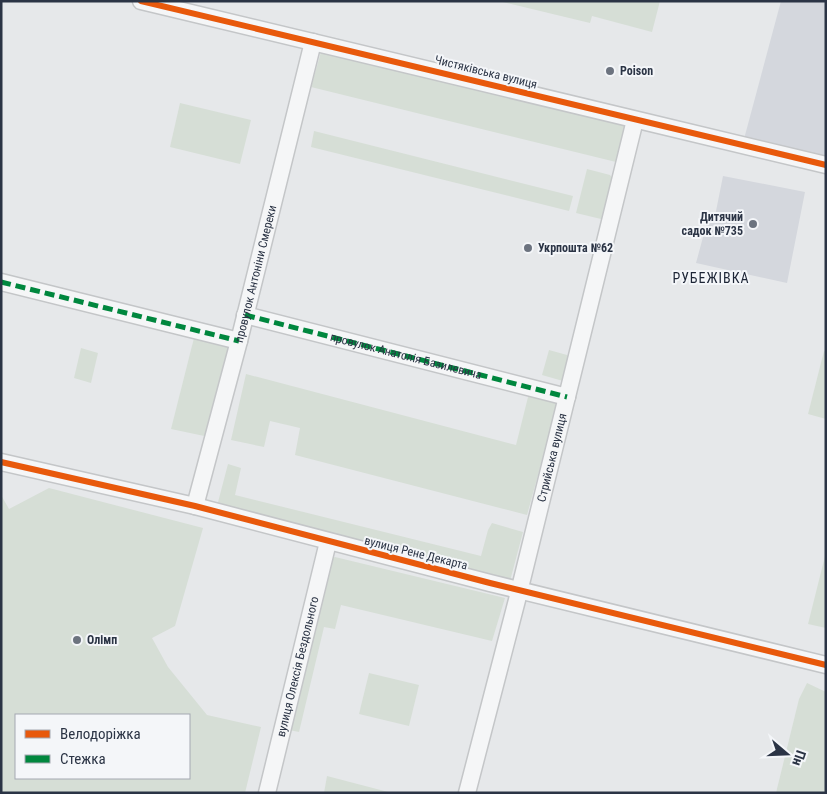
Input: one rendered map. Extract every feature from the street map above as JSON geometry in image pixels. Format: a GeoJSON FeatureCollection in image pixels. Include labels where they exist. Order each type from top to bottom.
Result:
{"type":"FeatureCollection","features":[{"type":"Feature","properties":{"kind":"street","name":"Чистяківська вулиця"},"geometry":{"type":"LineString","coordinates":[[141,1],[826,165]]}},
{"type":"Feature","properties":{"kind":"street","name":"провулок Антоніни Смереки"},"geometry":{"type":"LineString","coordinates":[[196,506],[314,42]]}},
{"type":"Feature","properties":{"kind":"street","name":"Стрийська вулиця"},"geometry":{"type":"LineString","coordinates":[[467,793],[519,591],[635,120]]}},
{"type":"Feature","properties":{"kind":"street"},"geometry":{"type":"LineString","coordinates":[[1,282],[239,341]]}},
{"type":"Feature","properties":{"kind":"street","name":"провулок Анатолія Базилевича"},"geometry":{"type":"LineString","coordinates":[[245,315],[567,397]]}},
{"type":"Feature","properties":{"kind":"street","name":"вулиця Рене Декарта"},"geometry":{"type":"LineString","coordinates":[[1,462],[196,506],[519,591],[826,665]]}},
{"type":"Feature","properties":{"kind":"street","name":"вулиця Олексія Бездольного"},"geometry":{"type":"LineString","coordinates":[[268,793],[328,542]]}},
{"type":"Feature","properties":{"kind":"shaded area"},"geometry":{"type":"Polygon","coordinates":[[[499,1],[660,1],[652,32],[592,16],[590,23],[499,1]]]}},
{"type":"Feature","properties":{"kind":"shaded area"},"geometry":{"type":"Polygon","coordinates":[[[781,1],[826,1],[826,160],[744,139],[781,1]]]}},
{"type":"Feature","properties":{"kind":"shaded area"},"geometry":{"type":"Polygon","coordinates":[[[321,52],[623,124],[625,126],[616,162],[311,87],[321,52]]]}},
{"type":"Feature","properties":{"kind":"shaded area"},"geometry":{"type":"Polygon","coordinates":[[[180,103],[251,120],[240,164],[170,147],[180,103]]]}},
{"type":"Feature","properties":{"kind":"shaded area"},"geometry":{"type":"Polygon","coordinates":[[[314,131],[573,196],[569,211],[311,147],[314,131]]]}},
{"type":"Feature","properties":{"kind":"shaded area"},"geometry":{"type":"Polygon","coordinates":[[[587,169],[610,175],[614,181],[607,215],[601,219],[576,213],[587,169]]]}},
{"type":"Feature","properties":{"kind":"shaded area","name":"Дитячий садок №735"},"geometry":{"type":"Polygon","coordinates":[[[723,176],[805,192],[787,283],[696,263],[709,215],[715,216],[723,176]]]}},
{"type":"Feature","properties":{"kind":"shaded area"},"geometry":{"type":"Polygon","coordinates":[[[195,334],[233,344],[209,437],[171,429],[195,334]]]}},
{"type":"Feature","properties":{"kind":"shaded area"},"geometry":{"type":"Polygon","coordinates":[[[81,348],[98,353],[91,383],[74,378],[81,348]]]}},
{"type":"Feature","properties":{"kind":"shaded area"},"geometry":{"type":"Polygon","coordinates":[[[549,350],[567,355],[569,358],[563,381],[542,375],[549,350]]]}},
{"type":"Feature","properties":{"kind":"shaded area"},"geometry":{"type":"Polygon","coordinates":[[[824,351],[826,352],[826,419],[808,414],[824,351]]]}},
{"type":"Feature","properties":{"kind":"shaded area"},"geometry":{"type":"Polygon","coordinates":[[[246,374],[516,445],[529,393],[554,399],[557,406],[527,515],[295,455],[300,428],[270,421],[264,447],[231,440],[246,374]]]}},
{"type":"Feature","properties":{"kind":"shaded area"},"geometry":{"type":"Polygon","coordinates":[[[228,464],[241,468],[235,495],[481,556],[488,530],[492,523],[523,532],[510,581],[217,506],[228,464]]]}},
{"type":"Feature","properties":{"kind":"shaded area","name":"Олімп"},"geometry":{"type":"Polygon","coordinates":[[[49,488],[203,528],[175,626],[152,638],[168,667],[207,715],[261,727],[245,793],[1,793],[1,495],[9,509],[49,488]]]}},
{"type":"Feature","properties":{"kind":"shaded area"},"geometry":{"type":"Polygon","coordinates":[[[826,552],[826,628],[808,624],[826,552]]]}},
{"type":"Feature","properties":{"kind":"shaded area"},"geometry":{"type":"Polygon","coordinates":[[[335,557],[505,598],[492,641],[341,605],[335,629],[324,627],[299,732],[289,730],[330,559],[335,557]]]}},
{"type":"Feature","properties":{"kind":"shaded area"},"geometry":{"type":"Polygon","coordinates":[[[369,673],[419,685],[409,726],[359,714],[369,673]]]}},
{"type":"Feature","properties":{"kind":"shaded area"},"geometry":{"type":"Polygon","coordinates":[[[807,683],[826,692],[826,793],[776,793],[799,699],[807,683]]]}},
{"type":"Feature","properties":{"kind":"shaded area"},"geometry":{"type":"Polygon","coordinates":[[[327,776],[392,793],[324,793],[327,776]]]}},
{"type":"Feature","properties":{"kind":"marked path"},"geometry":{"type":"LineString","coordinates":[[1,282],[239,341]]}},
{"type":"Feature","properties":{"kind":"marked path"},"geometry":{"type":"LineString","coordinates":[[245,315],[567,397]]}},
{"type":"Feature","properties":{"kind":"cycle path"},"geometry":{"type":"LineString","coordinates":[[141,1],[826,165]]}},
{"type":"Feature","properties":{"kind":"cycle path"},"geometry":{"type":"LineString","coordinates":[[1,462],[195,506],[490,583],[826,665]]}},
{"type":"Feature","properties":{"kind":"place","name":"Poison"},"geometry":{"type":"Point","coordinates":[610,71]}},
{"type":"Feature","properties":{"kind":"place","name":"Дитячий садок №735"},"geometry":{"type":"Point","coordinates":[753,224]}},
{"type":"Feature","properties":{"kind":"place","name":"Укрпошта №62"},"geometry":{"type":"Point","coordinates":[528,248]}},
{"type":"Feature","properties":{"kind":"place","name":"Олімп"},"geometry":{"type":"Point","coordinates":[77,640]}},
{"type":"Feature","properties":{"kind":"district","name":"РУБЕЖІВКА"},"geometry":{"type":"Point","coordinates":[711,278]}}]}
